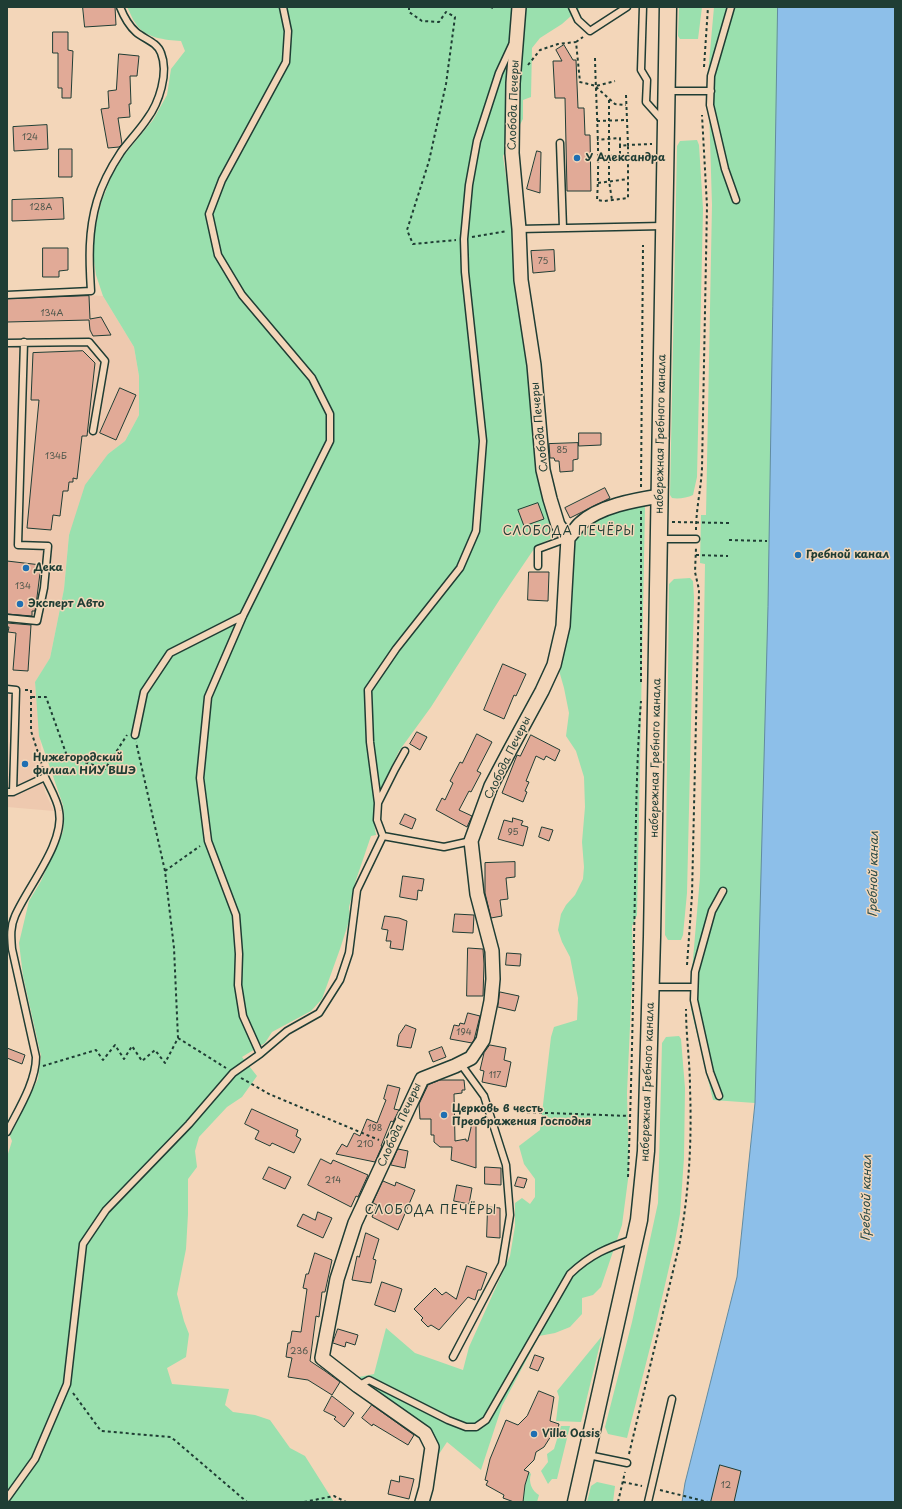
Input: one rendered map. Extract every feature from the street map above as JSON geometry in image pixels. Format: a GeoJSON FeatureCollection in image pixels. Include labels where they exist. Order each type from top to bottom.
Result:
{"type":"FeatureCollection","features":[{"type":"Feature","properties":{"kind":"street","name":"Слобода Печеры"},"geometry":{"type":"LineString","coordinates":[[422,1502],[426,1488],[432,1447],[426,1432],[358,1386],[322,1358],[337,1279],[355,1223],[422,1078],[471,1058],[483,1040],[494,979],[492,951],[477,894],[471,841],[492,786],[554,665],[563,626],[568,538],[558,525],[543,470],[534,365],[521,280],[519,229],[512,153],[513,83],[520,7]]}},
{"type":"Feature","properties":{"kind":"street","name":"набережная Гребного канала"},"geometry":{"type":"LineString","coordinates":[[576,1502],[639,1220],[646,1151],[651,987],[668,7]]}},
{"type":"Feature","properties":{"kind":"street"},"geometry":{"type":"LineString","coordinates":[[568,538],[580,523],[598,512],[631,501],[660,496]]}},
{"type":"Feature","properties":{"kind":"lane"},"geometry":{"type":"LineString","coordinates":[[7,295],[91,291],[89,250],[91,228],[97,200],[109,172],[121,152],[148,118],[160,92],[164,72],[161,53],[154,44],[136,33],[126,22],[120,7]]}},
{"type":"Feature","properties":{"kind":"lane"},"geometry":{"type":"LineString","coordinates":[[260,1054],[243,1016],[238,985],[239,954],[236,915],[208,841],[200,778],[208,697],[243,616],[330,441],[330,414],[312,378],[242,295],[218,256],[209,214],[222,180],[286,62],[288,31],[283,7]]}},
{"type":"Feature","properties":{"kind":"lane"},"geometry":{"type":"LineString","coordinates":[[572,7],[578,20],[590,32],[627,7]]}},
{"type":"Feature","properties":{"kind":"lane"},"geometry":{"type":"LineString","coordinates":[[643,7],[641,70],[647,80],[646,102],[666,124]]}},
{"type":"Feature","properties":{"kind":"lane"},"geometry":{"type":"LineString","coordinates":[[731,7],[711,76],[710,105],[725,169],[736,200]]}},
{"type":"Feature","properties":{"kind":"lane"},"geometry":{"type":"LineString","coordinates":[[7,1498],[35,1459],[67,1384],[83,1244],[106,1210],[190,1124],[233,1073],[260,1054],[287,1031],[319,1013],[340,980],[349,953],[358,890],[383,836],[377,820],[378,803],[370,742],[368,690],[396,649],[460,568],[476,531],[484,441],[465,272],[464,239],[469,185],[477,141],[499,73],[517,35]]}},
{"type":"Feature","properties":{"kind":"lane"},"geometry":{"type":"LineString","coordinates":[[666,91],[711,91]]}},
{"type":"Feature","properties":{"kind":"lane"},"geometry":{"type":"LineString","coordinates":[[560,143],[563,228]]}},
{"type":"Feature","properties":{"kind":"lane"},"geometry":{"type":"LineString","coordinates":[[519,229],[664,226]]}},
{"type":"Feature","properties":{"kind":"lane"},"geometry":{"type":"LineString","coordinates":[[7,342],[88,342],[106,360],[93,431]]}},
{"type":"Feature","properties":{"kind":"lane"},"geometry":{"type":"LineString","coordinates":[[7,618],[37,621],[44,588],[48,546],[18,545],[24,342]]}},
{"type":"Feature","properties":{"kind":"lane"},"geometry":{"type":"LineString","coordinates":[[538,566],[538,549],[568,538]]}},
{"type":"Feature","properties":{"kind":"lane"},"geometry":{"type":"LineString","coordinates":[[659,539],[696,539]]}},
{"type":"Feature","properties":{"kind":"lane"},"geometry":{"type":"LineString","coordinates":[[135,735],[144,692],[170,653],[243,616]]}},
{"type":"Feature","properties":{"kind":"lane"},"geometry":{"type":"LineString","coordinates":[[7,689],[16,690],[10,792],[45,777],[59,810],[59,828],[53,846],[14,917],[11,933],[12,949],[36,1057],[36,1068],[31,1082],[7,1132]]}},
{"type":"Feature","properties":{"kind":"lane"},"geometry":{"type":"LineString","coordinates":[[378,803],[405,751]]}},
{"type":"Feature","properties":{"kind":"lane"},"geometry":{"type":"LineString","coordinates":[[383,836],[444,847],[471,841]]}},
{"type":"Feature","properties":{"kind":"lane"},"geometry":{"type":"LineString","coordinates":[[719,1096],[710,1072],[695,1008],[694,987],[695,972],[712,911],[723,891]]}},
{"type":"Feature","properties":{"kind":"lane"},"geometry":{"type":"LineString","coordinates":[[651,987],[694,987]]}},
{"type":"Feature","properties":{"kind":"lane"},"geometry":{"type":"LineString","coordinates":[[453,1357],[502,1264],[510,1215],[506,1165],[484,1096],[460,1063]]}},
{"type":"Feature","properties":{"kind":"lane"},"geometry":{"type":"LineString","coordinates":[[358,1386],[369,1380],[448,1420],[466,1427],[476,1427],[486,1420],[570,1274],[582,1262],[604,1249],[635,1239]]}},
{"type":"Feature","properties":{"kind":"lane"},"geometry":{"type":"LineString","coordinates":[[648,1502],[648,1487],[672,1399]]}},
{"type":"Feature","properties":{"kind":"lane"},"geometry":{"type":"LineString","coordinates":[[586,1455],[627,1464]]}},
{"type":"Feature","properties":{"kind":"path"},"geometry":{"type":"LineString","coordinates":[[409,7],[409,12],[422,21],[440,22],[446,12],[455,17],[446,84],[429,161],[407,230],[413,244],[464,239],[519,229]]}},
{"type":"Feature","properties":{"kind":"path"},"geometry":{"type":"LineString","coordinates":[[704,68],[708,7]]}},
{"type":"Feature","properties":{"kind":"path"},"geometry":{"type":"LineString","coordinates":[[526,67],[540,50],[558,44],[576,42],[580,82],[596,86],[615,82]]}},
{"type":"Feature","properties":{"kind":"path"},"geometry":{"type":"LineString","coordinates":[[595,58],[598,183],[597,200],[604,201],[628,198],[626,95]]}},
{"type":"Feature","properties":{"kind":"path"},"geometry":{"type":"LineString","coordinates":[[596,86],[609,100],[615,104],[626,105]]}},
{"type":"Feature","properties":{"kind":"path"},"geometry":{"type":"LineString","coordinates":[[609,100],[609,181],[612,200]]}},
{"type":"Feature","properties":{"kind":"path"},"geometry":{"type":"LineString","coordinates":[[686,987],[687,949],[692,895],[700,590],[695,572],[696,522],[702,468],[707,214],[702,112]]}},
{"type":"Feature","properties":{"kind":"path"},"geometry":{"type":"LineString","coordinates":[[596,121],[626,120]]}},
{"type":"Feature","properties":{"kind":"path"},"geometry":{"type":"LineString","coordinates":[[597,140],[620,138],[620,155],[597,157]]}},
{"type":"Feature","properties":{"kind":"path"},"geometry":{"type":"LineString","coordinates":[[620,146],[652,144]]}},
{"type":"Feature","properties":{"kind":"path"},"geometry":{"type":"LineString","coordinates":[[598,183],[628,179]]}},
{"type":"Feature","properties":{"kind":"path"},"geometry":{"type":"LineString","coordinates":[[641,683],[643,245]]}},
{"type":"Feature","properties":{"kind":"path"},"geometry":{"type":"LineString","coordinates":[[696,522],[729,523]]}},
{"type":"Feature","properties":{"kind":"path"},"geometry":{"type":"LineString","coordinates":[[729,540],[767,541]]}},
{"type":"Feature","properties":{"kind":"path"},"geometry":{"type":"LineString","coordinates":[[696,555],[728,556]]}},
{"type":"Feature","properties":{"kind":"path"},"geometry":{"type":"LineString","coordinates":[[16,690],[31,690],[31,731],[45,777]]}},
{"type":"Feature","properties":{"kind":"path"},"geometry":{"type":"LineString","coordinates":[[32,696],[46,697],[67,756],[105,769],[128,734],[135,735],[165,871],[174,948],[178,1038],[165,1063],[155,1050],[142,1061],[132,1046],[124,1058],[115,1045],[103,1060],[96,1050],[36,1068]]}},
{"type":"Feature","properties":{"kind":"path"},"geometry":{"type":"LineString","coordinates":[[628,1180],[633,1029],[636,834],[641,699]]}},
{"type":"Feature","properties":{"kind":"path"},"geometry":{"type":"LineString","coordinates":[[165,871],[208,841]]}},
{"type":"Feature","properties":{"kind":"path"},"geometry":{"type":"LineString","coordinates":[[618,1502],[686,1213],[690,1159],[690,1088],[686,1008]]}},
{"type":"Feature","properties":{"kind":"path"},"geometry":{"type":"LineString","coordinates":[[178,1038],[269,1094],[392,1145]]}},
{"type":"Feature","properties":{"kind":"path"},"geometry":{"type":"LineString","coordinates":[[521,1112],[630,1116]]}},
{"type":"Feature","properties":{"kind":"path"},"geometry":{"type":"LineString","coordinates":[[67,1384],[101,1431],[170,1437],[248,1502]]}},
{"type":"Feature","properties":{"kind":"path"},"geometry":{"type":"LineString","coordinates":[[623,1482],[708,1502]]}},
{"type":"Feature","properties":{"kind":"path"},"geometry":{"type":"LineString","coordinates":[[304,1502],[334,1496],[346,1502]]}},
{"type":"Feature","properties":{"kind":"shaded area"},"geometry":{"type":"Polygon","coordinates":[[[89,295],[103,296],[134,347],[139,376],[139,415],[125,441],[108,454],[69,535],[64,589],[50,658],[35,682],[45,792],[54,811],[7,807],[7,298],[89,295]]]}},
{"type":"Feature","properties":{"kind":"green space"},"geometry":{"type":"Polygon","coordinates":[[[127,7],[580,8],[562,24],[540,38],[532,48],[531,97],[523,100],[523,119],[503,156],[512,219],[512,240],[519,316],[523,342],[527,353],[558,535],[536,546],[500,599],[431,707],[399,751],[383,785],[373,817],[376,835],[371,836],[356,880],[349,907],[350,918],[322,999],[311,1011],[272,1032],[265,1043],[242,1057],[257,1076],[242,1097],[227,1107],[199,1137],[195,1151],[197,1167],[188,1179],[186,1249],[177,1294],[189,1334],[186,1357],[167,1368],[172,1384],[229,1389],[225,1405],[233,1412],[255,1415],[270,1420],[290,1448],[305,1456],[334,1502],[7,1502],[7,1157],[12,1141],[10,1136],[38,1079],[41,1056],[23,976],[19,943],[29,901],[41,881],[63,832],[64,819],[63,805],[39,736],[35,682],[50,658],[64,589],[69,535],[85,485],[108,454],[125,441],[139,415],[139,376],[134,347],[103,296],[96,275],[93,254],[95,230],[101,203],[112,175],[125,154],[153,120],[167,95],[171,69],[185,51],[181,41],[162,39],[150,35],[140,29],[127,7]]]}},
{"type":"Feature","properties":{"kind":"green space"},"geometry":{"type":"Polygon","coordinates":[[[679,7],[702,7],[698,39],[680,39],[678,36],[679,7]]]}},
{"type":"Feature","properties":{"kind":"green space","name":"Гребной канал"},"geometry":{"type":"Polygon","coordinates":[[[714,7],[895,7],[895,1113],[713,1100],[691,1009],[692,971],[700,877],[705,564],[700,563],[701,515],[706,515],[712,205],[708,74],[714,7]]]}},
{"type":"Feature","properties":{"kind":"green space"},"geometry":{"type":"Polygon","coordinates":[[[697,140],[699,145],[703,209],[697,477],[693,495],[685,498],[672,498],[670,495],[677,146],[680,141],[697,140]]]}},
{"type":"Feature","properties":{"kind":"green space"},"geometry":{"type":"Polygon","coordinates":[[[633,506],[645,507],[637,915],[632,926],[633,959],[627,1093],[629,1172],[622,1225],[601,1287],[593,1295],[582,1298],[582,1314],[570,1327],[555,1333],[539,1336],[502,1406],[481,1470],[447,1442],[439,1454],[430,1428],[354,1378],[374,1374],[386,1328],[415,1353],[463,1370],[469,1347],[510,1256],[515,1226],[515,1203],[522,1198],[530,1204],[535,1197],[535,1179],[524,1164],[519,1146],[540,1130],[551,1037],[554,1027],[577,1020],[578,998],[570,957],[562,942],[558,930],[561,914],[566,905],[575,895],[583,879],[584,867],[582,842],[585,807],[584,777],[576,751],[566,736],[569,713],[558,667],[570,547],[577,537],[599,519],[633,506]]]}},
{"type":"Feature","properties":{"kind":"green space"},"geometry":{"type":"Polygon","coordinates":[[[690,578],[693,581],[694,598],[687,893],[683,935],[681,940],[668,940],[665,935],[669,584],[674,579],[690,578]]]}},
{"type":"Feature","properties":{"kind":"green space"},"geometry":{"type":"Polygon","coordinates":[[[679,1036],[681,1039],[685,1088],[684,1158],[680,1214],[655,1328],[627,1438],[608,1434],[605,1427],[632,1322],[658,1203],[662,1043],[666,1037],[679,1036]]]}},
{"type":"Feature","properties":{"kind":"green space"},"geometry":{"type":"Polygon","coordinates":[[[602,1336],[581,1422],[556,1421],[559,1397],[557,1391],[602,1336]]]}},
{"type":"Feature","properties":{"kind":"green space"},"geometry":{"type":"Polygon","coordinates":[[[561,1426],[570,1426],[557,1479],[552,1479],[548,1484],[541,1471],[548,1462],[547,1454],[554,1449],[561,1426]]]}},
{"type":"Feature","properties":{"kind":"green space"},"geometry":{"type":"Polygon","coordinates":[[[529,1472],[531,1474],[531,1486],[539,1495],[537,1502],[523,1502],[525,1485],[529,1472]]]}},
{"type":"Feature","properties":{"kind":"green space"},"geometry":{"type":"Polygon","coordinates":[[[597,1482],[615,1486],[613,1502],[587,1502],[591,1486],[597,1482]]]}},
{"type":"Feature","properties":{"kind":"water","name":"Гребной канал"},"geometry":{"type":"Polygon","coordinates":[[[778,7],[895,7],[895,1502],[682,1502],[685,1483],[737,1277],[755,1103],[768,607],[778,7]]]}},
{"type":"Feature","properties":{"kind":"building"},"geometry":{"type":"Polygon","coordinates":[[[83,7],[115,7],[116,25],[85,27],[83,7]]]}},
{"type":"Feature","properties":{"kind":"building"},"geometry":{"type":"Polygon","coordinates":[[[53,32],[68,32],[68,50],[73,51],[71,98],[62,98],[62,88],[58,88],[58,53],[53,53],[53,32]]]}},
{"type":"Feature","properties":{"kind":"building"},"geometry":{"type":"Polygon","coordinates":[[[564,45],[573,60],[576,60],[578,108],[584,108],[585,135],[590,135],[591,191],[567,191],[565,98],[555,98],[553,61],[562,61],[556,50],[564,45]]]}},
{"type":"Feature","properties":{"kind":"building"},"geometry":{"type":"Polygon","coordinates":[[[119,54],[139,56],[137,76],[130,76],[130,117],[118,118],[122,144],[119,147],[108,148],[101,109],[109,108],[108,91],[116,90],[119,54]]]}},
{"type":"Feature","properties":{"kind":"building"},"geometry":{"type":"Polygon","coordinates":[[[47,125],[48,149],[14,151],[13,127],[47,125]]]}},
{"type":"Feature","properties":{"kind":"building"},"geometry":{"type":"Polygon","coordinates":[[[59,149],[72,149],[72,177],[59,177],[59,149]]]}},
{"type":"Feature","properties":{"kind":"building"},"geometry":{"type":"Polygon","coordinates":[[[537,151],[541,152],[540,193],[527,189],[537,151]]]}},
{"type":"Feature","properties":{"kind":"building"},"geometry":{"type":"Polygon","coordinates":[[[63,198],[64,219],[12,221],[12,200],[63,198]]]}},
{"type":"Feature","properties":{"kind":"building"},"geometry":{"type":"Polygon","coordinates":[[[43,248],[68,248],[68,270],[59,271],[59,277],[43,277],[43,248]]]}},
{"type":"Feature","properties":{"kind":"building"},"geometry":{"type":"Polygon","coordinates":[[[554,250],[555,271],[533,273],[531,251],[554,250]]]}},
{"type":"Feature","properties":{"kind":"building"},"geometry":{"type":"Polygon","coordinates":[[[89,296],[90,319],[101,317],[111,335],[93,336],[90,330],[89,320],[7,322],[7,299],[89,296]]]}},
{"type":"Feature","properties":{"kind":"building"},"geometry":{"type":"Polygon","coordinates":[[[83,351],[95,363],[87,436],[82,436],[77,479],[73,478],[73,482],[69,482],[68,491],[63,491],[60,516],[53,515],[51,530],[27,528],[39,400],[31,400],[33,353],[83,351]]]}},
{"type":"Feature","properties":{"kind":"building"},"geometry":{"type":"Polygon","coordinates":[[[120,388],[136,395],[116,440],[100,433],[120,388]]]}},
{"type":"Feature","properties":{"kind":"building"},"geometry":{"type":"Polygon","coordinates":[[[579,433],[601,433],[601,445],[579,446],[579,433]]]}},
{"type":"Feature","properties":{"kind":"building"},"geometry":{"type":"Polygon","coordinates":[[[578,443],[578,459],[573,460],[573,471],[560,472],[559,461],[555,461],[554,458],[550,458],[549,444],[578,443]]]}},
{"type":"Feature","properties":{"kind":"building"},"geometry":{"type":"Polygon","coordinates":[[[605,488],[610,498],[570,518],[565,508],[605,488]]]}},
{"type":"Feature","properties":{"kind":"building"},"geometry":{"type":"Polygon","coordinates":[[[538,503],[544,519],[524,526],[518,510],[538,503]]]}},
{"type":"Feature","properties":{"kind":"building"},"geometry":{"type":"Polygon","coordinates":[[[7,561],[41,565],[35,611],[32,611],[32,616],[7,614],[7,561]]]}},
{"type":"Feature","properties":{"kind":"building"},"geometry":{"type":"Polygon","coordinates":[[[529,572],[549,572],[548,601],[528,600],[529,572]]]}},
{"type":"Feature","properties":{"kind":"building"},"geometry":{"type":"Polygon","coordinates":[[[7,623],[31,625],[28,671],[13,670],[16,633],[8,632],[9,627],[7,627],[7,623]]]}},
{"type":"Feature","properties":{"kind":"building"},"geometry":{"type":"Polygon","coordinates":[[[503,664],[526,674],[516,696],[514,695],[504,719],[484,710],[503,664]]]}},
{"type":"Feature","properties":{"kind":"building"},"geometry":{"type":"Polygon","coordinates":[[[417,732],[427,737],[420,750],[410,744],[417,732]]]}},
{"type":"Feature","properties":{"kind":"building"},"geometry":{"type":"Polygon","coordinates":[[[477,734],[492,742],[477,771],[481,773],[459,810],[472,816],[467,827],[436,810],[442,798],[445,800],[453,783],[450,781],[460,762],[462,763],[477,734]]]}},
{"type":"Feature","properties":{"kind":"building"},"geometry":{"type":"Polygon","coordinates":[[[531,735],[560,750],[555,761],[546,756],[544,760],[536,756],[526,781],[529,782],[525,791],[527,792],[523,802],[502,793],[517,755],[520,756],[531,735]]]}},
{"type":"Feature","properties":{"kind":"building"},"geometry":{"type":"Polygon","coordinates":[[[405,814],[416,819],[412,829],[400,824],[405,814]]]}},
{"type":"Feature","properties":{"kind":"building"},"geometry":{"type":"Polygon","coordinates":[[[513,818],[523,821],[521,825],[528,827],[523,846],[498,839],[504,820],[512,822],[513,818]]]}},
{"type":"Feature","properties":{"kind":"building"},"geometry":{"type":"Polygon","coordinates":[[[542,827],[553,830],[549,841],[539,837],[542,827]]]}},
{"type":"Feature","properties":{"kind":"building"},"geometry":{"type":"Polygon","coordinates":[[[515,862],[515,877],[506,878],[508,899],[500,900],[502,916],[491,918],[485,893],[485,863],[515,862]]]}},
{"type":"Feature","properties":{"kind":"building"},"geometry":{"type":"Polygon","coordinates":[[[403,876],[424,879],[422,891],[418,890],[417,900],[400,897],[403,876]]]}},
{"type":"Feature","properties":{"kind":"building"},"geometry":{"type":"Polygon","coordinates":[[[455,914],[474,915],[473,933],[453,932],[455,914]]]}},
{"type":"Feature","properties":{"kind":"building"},"geometry":{"type":"Polygon","coordinates":[[[385,916],[407,921],[403,950],[390,948],[391,941],[386,941],[388,930],[382,929],[385,916]]]}},
{"type":"Feature","properties":{"kind":"building"},"geometry":{"type":"Polygon","coordinates":[[[468,948],[483,949],[483,996],[467,996],[468,948]]]}},
{"type":"Feature","properties":{"kind":"building"},"geometry":{"type":"Polygon","coordinates":[[[507,953],[521,954],[520,966],[506,965],[507,953]]]}},
{"type":"Feature","properties":{"kind":"building"},"geometry":{"type":"Polygon","coordinates":[[[500,992],[519,996],[515,1011],[498,1007],[500,992]]]}},
{"type":"Feature","properties":{"kind":"building"},"geometry":{"type":"Polygon","coordinates":[[[468,1013],[480,1016],[472,1043],[450,1039],[454,1025],[459,1026],[460,1023],[464,1024],[468,1013]]]}},
{"type":"Feature","properties":{"kind":"building"},"geometry":{"type":"Polygon","coordinates":[[[406,1025],[416,1029],[411,1048],[397,1046],[399,1035],[406,1025]]]}},
{"type":"Feature","properties":{"kind":"building"},"geometry":{"type":"Polygon","coordinates":[[[490,1045],[506,1048],[504,1060],[511,1062],[506,1087],[482,1082],[484,1071],[480,1070],[484,1053],[490,1045]]]}},
{"type":"Feature","properties":{"kind":"building"},"geometry":{"type":"Polygon","coordinates":[[[442,1047],[446,1057],[433,1062],[429,1052],[442,1047]]]}},
{"type":"Feature","properties":{"kind":"building"},"geometry":{"type":"Polygon","coordinates":[[[7,1048],[25,1055],[22,1064],[7,1058],[7,1048]]]}},
{"type":"Feature","properties":{"kind":"building"},"geometry":{"type":"Polygon","coordinates":[[[440,1080],[464,1080],[465,1090],[462,1090],[462,1093],[454,1094],[455,1141],[466,1139],[466,1141],[468,1141],[472,1123],[476,1123],[476,1168],[451,1160],[452,1147],[440,1147],[434,1142],[434,1135],[431,1135],[431,1119],[420,1119],[419,1104],[428,1085],[440,1080]]]}},
{"type":"Feature","properties":{"kind":"building"},"geometry":{"type":"Polygon","coordinates":[[[388,1085],[400,1088],[394,1109],[399,1110],[393,1122],[391,1121],[375,1162],[336,1154],[342,1144],[347,1147],[354,1133],[360,1136],[367,1119],[377,1123],[386,1100],[384,1099],[388,1085]]]}},
{"type":"Feature","properties":{"kind":"building"},"geometry":{"type":"Polygon","coordinates":[[[252,1109],[298,1130],[296,1136],[301,1139],[294,1153],[272,1143],[270,1146],[255,1139],[259,1131],[245,1124],[252,1109]]]}},
{"type":"Feature","properties":{"kind":"building"},"geometry":{"type":"Polygon","coordinates":[[[398,1149],[408,1151],[405,1168],[391,1165],[398,1149]]]}},
{"type":"Feature","properties":{"kind":"building"},"geometry":{"type":"Polygon","coordinates":[[[321,1159],[331,1164],[333,1160],[368,1175],[358,1197],[356,1196],[351,1207],[308,1185],[321,1159]]]}},
{"type":"Feature","properties":{"kind":"building"},"geometry":{"type":"Polygon","coordinates":[[[269,1167],[291,1177],[285,1189],[263,1179],[269,1167]]]}},
{"type":"Feature","properties":{"kind":"building"},"geometry":{"type":"Polygon","coordinates":[[[485,1167],[501,1168],[501,1185],[485,1184],[485,1167]]]}},
{"type":"Feature","properties":{"kind":"building"},"geometry":{"type":"Polygon","coordinates":[[[518,1177],[527,1179],[524,1188],[515,1186],[518,1177]]]}},
{"type":"Feature","properties":{"kind":"building"},"geometry":{"type":"Polygon","coordinates":[[[383,1181],[395,1186],[396,1182],[415,1190],[398,1230],[372,1217],[377,1205],[373,1203],[383,1181]]]}},
{"type":"Feature","properties":{"kind":"building"},"geometry":{"type":"Polygon","coordinates":[[[457,1185],[472,1188],[469,1204],[454,1201],[457,1185]]]}},
{"type":"Feature","properties":{"kind":"building"},"geometry":{"type":"Polygon","coordinates":[[[488,1207],[500,1208],[500,1238],[487,1237],[488,1207]]]}},
{"type":"Feature","properties":{"kind":"building"},"geometry":{"type":"Polygon","coordinates":[[[318,1212],[332,1218],[323,1238],[297,1226],[303,1214],[315,1220],[318,1212]]]}},
{"type":"Feature","properties":{"kind":"building"},"geometry":{"type":"Polygon","coordinates":[[[366,1233],[379,1239],[373,1259],[376,1260],[371,1283],[352,1280],[357,1256],[359,1257],[366,1233]]]}},
{"type":"Feature","properties":{"kind":"building"},"geometry":{"type":"Polygon","coordinates":[[[315,1253],[332,1260],[325,1292],[322,1292],[319,1317],[316,1316],[310,1361],[340,1382],[332,1395],[308,1380],[288,1377],[292,1358],[286,1357],[288,1343],[290,1343],[292,1331],[301,1332],[307,1289],[303,1288],[306,1274],[308,1274],[315,1253]]]}},
{"type":"Feature","properties":{"kind":"building"},"geometry":{"type":"Polygon","coordinates":[[[467,1266],[487,1273],[481,1290],[478,1290],[475,1300],[468,1297],[439,1330],[431,1325],[428,1327],[421,1320],[423,1318],[414,1309],[435,1288],[442,1295],[446,1292],[456,1299],[467,1266]]]}},
{"type":"Feature","properties":{"kind":"building"},"geometry":{"type":"Polygon","coordinates":[[[382,1282],[402,1289],[395,1312],[375,1305],[382,1282]]]}},
{"type":"Feature","properties":{"kind":"building"},"geometry":{"type":"Polygon","coordinates":[[[338,1329],[358,1335],[355,1345],[346,1342],[345,1347],[333,1343],[338,1329]]]}},
{"type":"Feature","properties":{"kind":"building"},"geometry":{"type":"Polygon","coordinates":[[[535,1355],[544,1358],[538,1371],[530,1368],[535,1355]]]}},
{"type":"Feature","properties":{"kind":"building"},"geometry":{"type":"Polygon","coordinates":[[[539,1391],[554,1397],[550,1421],[559,1424],[556,1437],[551,1436],[544,1447],[536,1452],[534,1460],[524,1470],[529,1472],[525,1485],[523,1502],[514,1502],[503,1498],[504,1495],[486,1485],[488,1481],[485,1480],[490,1459],[506,1420],[518,1425],[527,1416],[539,1391]]]}},
{"type":"Feature","properties":{"kind":"building"},"geometry":{"type":"Polygon","coordinates":[[[332,1396],[354,1413],[344,1427],[334,1419],[336,1417],[324,1411],[332,1396]]]}},
{"type":"Feature","properties":{"kind":"building"},"geometry":{"type":"Polygon","coordinates":[[[372,1405],[414,1435],[408,1445],[373,1424],[372,1426],[362,1418],[372,1405]]]}},
{"type":"Feature","properties":{"kind":"building"},"geometry":{"type":"Polygon","coordinates":[[[720,1465],[741,1471],[734,1502],[711,1502],[720,1465]]]}},
{"type":"Feature","properties":{"kind":"building"},"geometry":{"type":"Polygon","coordinates":[[[400,1476],[414,1479],[409,1499],[388,1494],[391,1480],[399,1482],[400,1476]]]}},
{"type":"Feature","properties":{"kind":"place","name":"У Александра"},"geometry":{"type":"Point","coordinates":[577,158]}},
{"type":"Feature","properties":{"kind":"place","name":"Гребной канал"},"geometry":{"type":"Point","coordinates":[798,555]}},
{"type":"Feature","properties":{"kind":"place","name":"Дека"},"geometry":{"type":"Point","coordinates":[26,568]}},
{"type":"Feature","properties":{"kind":"place","name":"Эксперт Авто"},"geometry":{"type":"Point","coordinates":[20,604]}},
{"type":"Feature","properties":{"kind":"place","name":"Нижегородский филиал НИУ ВШЭ"},"geometry":{"type":"Point","coordinates":[25,764]}},
{"type":"Feature","properties":{"kind":"place","name":"Церковь в честь Преображения Господня"},"geometry":{"type":"Point","coordinates":[444,1115]}},
{"type":"Feature","properties":{"kind":"place","name":"Villa Oasis"},"geometry":{"type":"Point","coordinates":[534,1434]}},
{"type":"Feature","properties":{"kind":"district","name":"СЛОБОДА ПЕЧЁРЫ"},"geometry":{"type":"Point","coordinates":[569,532]}},
{"type":"Feature","properties":{"kind":"district","name":"СЛОБОДА ПЕЧЁРЫ"},"geometry":{"type":"Point","coordinates":[431,1211]}}]}
